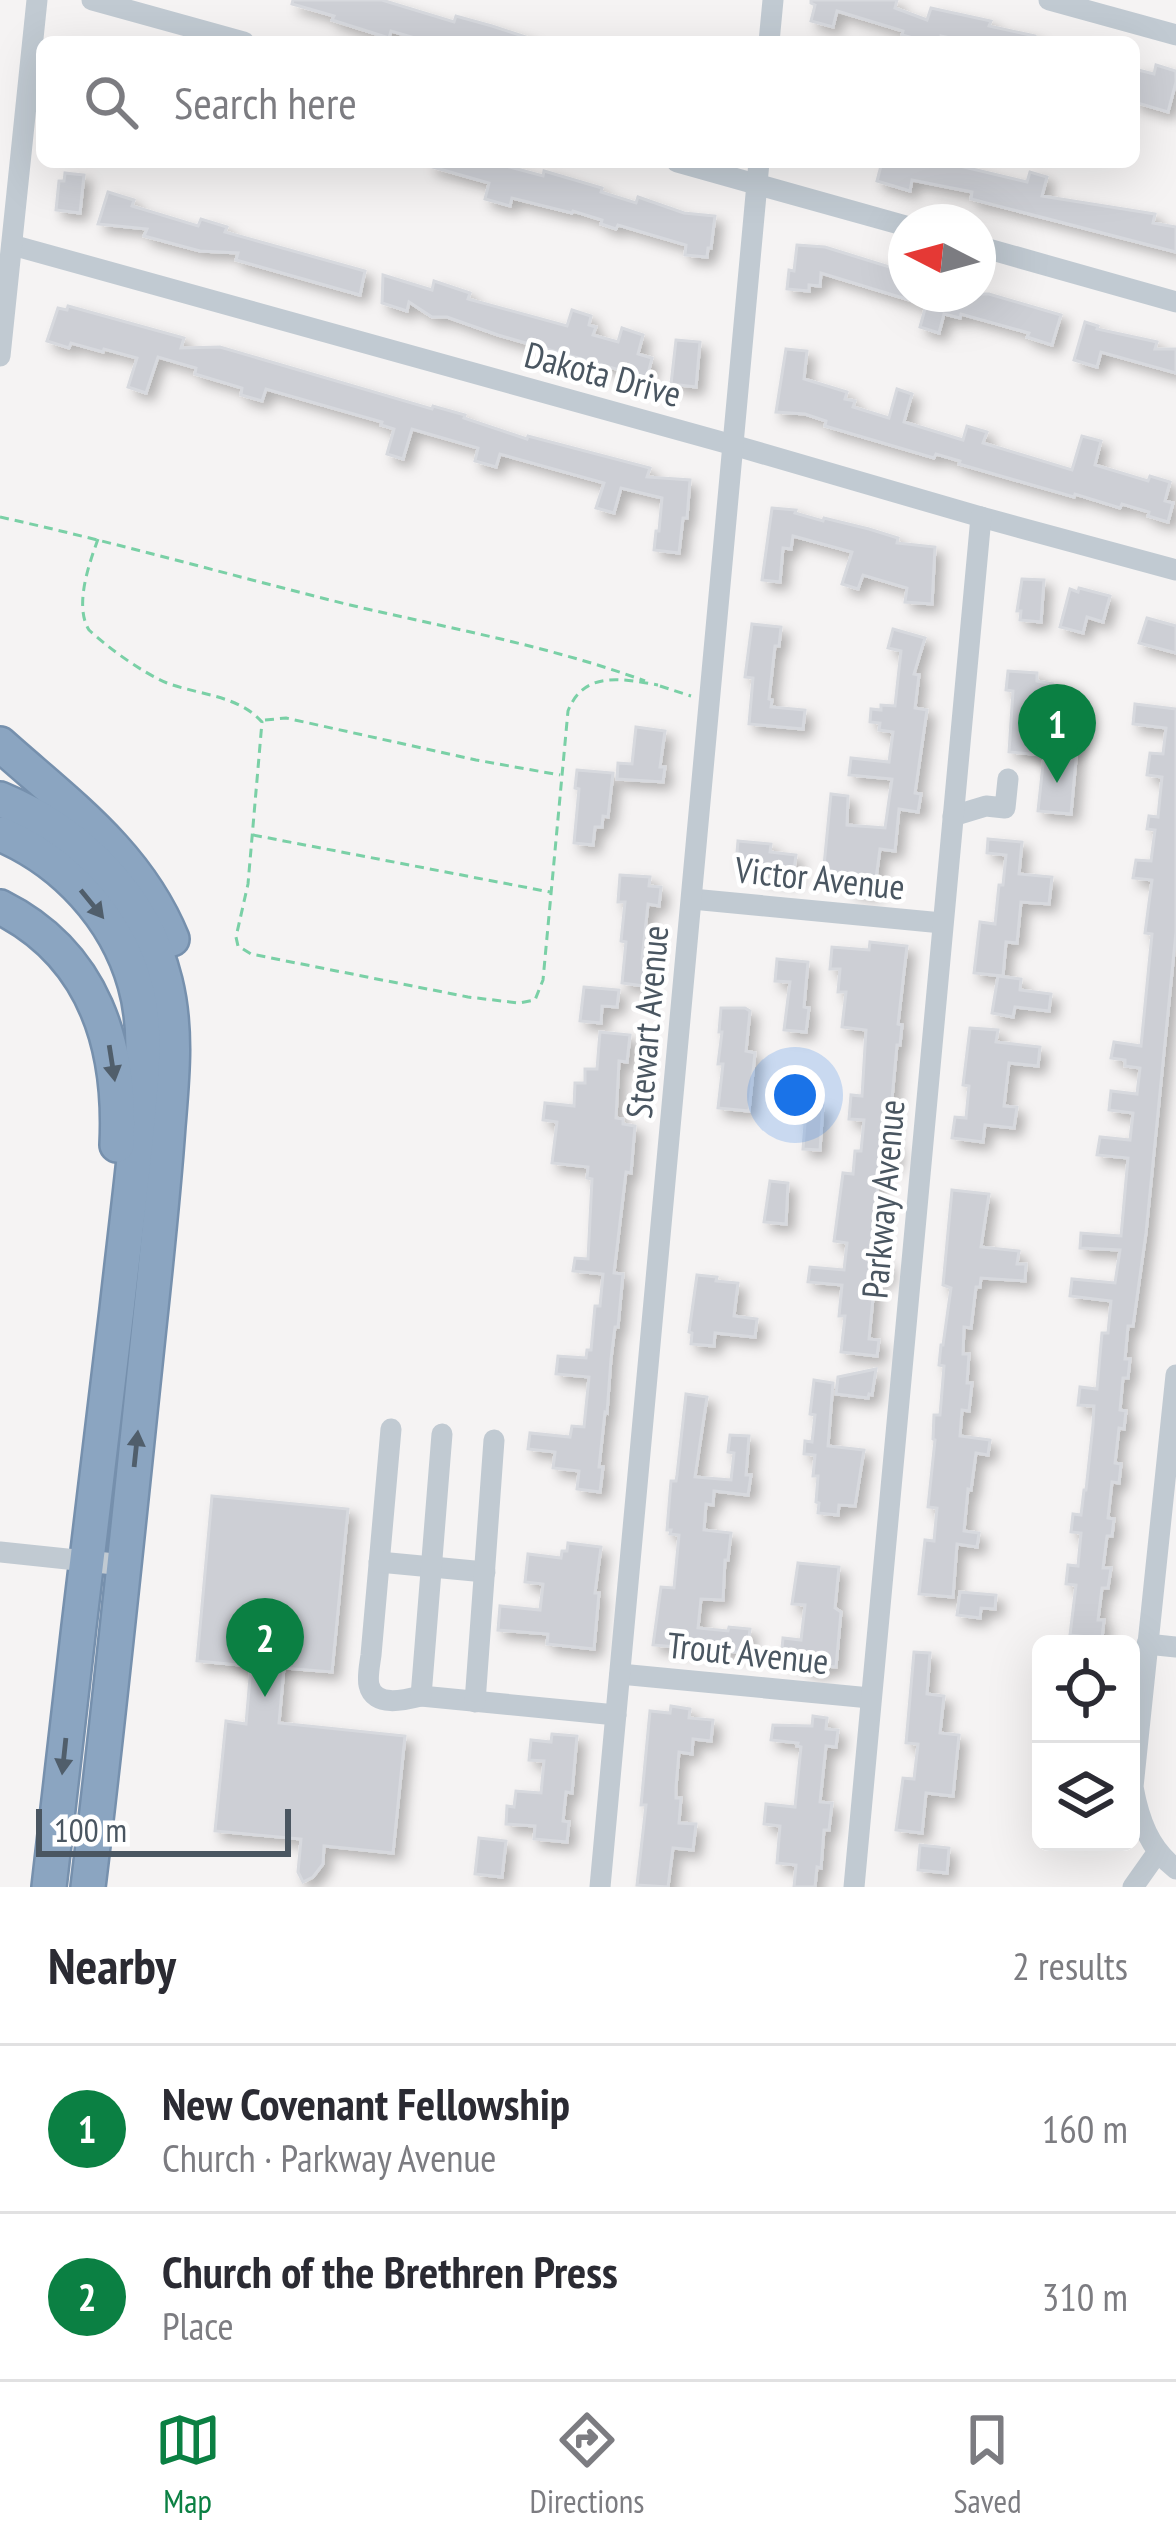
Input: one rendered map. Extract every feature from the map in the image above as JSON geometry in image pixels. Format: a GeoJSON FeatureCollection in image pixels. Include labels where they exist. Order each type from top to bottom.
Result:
{"type":"FeatureCollection","features":[{"type":"Feature","properties":{"kind":"highway"},"geometry":{"type":"LineString","coordinates":[[0,744],[119,853],[151,893],[171,938],[186,991],[190,1041],[164,1188]]}},
{"type":"Feature","properties":{"kind":"highway"},"geometry":{"type":"LineString","coordinates":[[0,799],[52,824],[86,851],[124,894],[165,980],[173,1038],[164,1188],[88,1887]]}},
{"type":"Feature","properties":{"kind":"highway"},"geometry":{"type":"LineString","coordinates":[[0,834],[46,860],[78,886],[106,921],[140,1004],[143,1056],[49,1887]]}},
{"type":"Feature","properties":{"kind":"highway"},"geometry":{"type":"LineString","coordinates":[[0,907],[43,933],[79,972],[99,1012],[113,1066],[118,1135],[103,1423]]}},
{"type":"Feature","properties":{"kind":"street"},"geometry":{"type":"LineString","coordinates":[[0,356],[37,0]]}},
{"type":"Feature","properties":{"kind":"street"},"geometry":{"type":"LineString","coordinates":[[92,0],[222,36]]}},
{"type":"Feature","properties":{"kind":"street"},"geometry":{"type":"LineString","coordinates":[[769,36],[772,0]]}},
{"type":"Feature","properties":{"kind":"street"},"geometry":{"type":"LineString","coordinates":[[1049,0],[1176,35]]}},
{"type":"Feature","properties":{"kind":"street"},"geometry":{"type":"LineString","coordinates":[[721,168],[758,173],[888,220]]}},
{"type":"Feature","properties":{"kind":"street","name":"Stewart Avenue"},"geometry":{"type":"LineString","coordinates":[[600,1887],[758,173]]}},
{"type":"Feature","properties":{"kind":"street","name":"Dakota Drive"},"geometry":{"type":"LineString","coordinates":[[12,245],[1176,570]]}},
{"type":"Feature","properties":{"kind":"street"},"geometry":{"type":"LineString","coordinates":[[996,251],[1176,302]]}},
{"type":"Feature","properties":{"kind":"street","name":"Parkway Avenue"},"geometry":{"type":"LineString","coordinates":[[854,1887],[981,518]]}},
{"type":"Feature","properties":{"kind":"street"},"geometry":{"type":"LineString","coordinates":[[953,815],[986,806],[1005,808],[1008,778]]}},
{"type":"Feature","properties":{"kind":"street","name":"Victor Avenue"},"geometry":{"type":"LineString","coordinates":[[692,899],[942,923]]}},
{"type":"Feature","properties":{"kind":"street"},"geometry":{"type":"LineString","coordinates":[[1176,1375],[1133,1787],[1157,1853],[1176,1869]]}},
{"type":"Feature","properties":{"kind":"street"},"geometry":{"type":"LineString","coordinates":[[391,1429],[369,1688],[386,1700],[421,1696],[616,1715]]}},
{"type":"Feature","properties":{"kind":"street"},"geometry":{"type":"LineString","coordinates":[[421,1696],[442,1433]]}},
{"type":"Feature","properties":{"kind":"street"},"geometry":{"type":"LineString","coordinates":[[475,1702],[494,1440]]}},
{"type":"Feature","properties":{"kind":"street"},"geometry":{"type":"LineString","coordinates":[[0,1552],[124,1565]]}},
{"type":"Feature","properties":{"kind":"street"},"geometry":{"type":"LineString","coordinates":[[379,1562],[484,1572]]}},
{"type":"Feature","properties":{"kind":"street"},"geometry":{"type":"LineString","coordinates":[[1147,1644],[1176,1647]]}},
{"type":"Feature","properties":{"kind":"street","name":"Trout Avenue"},"geometry":{"type":"LineString","coordinates":[[620,1674],[870,1698]]}},
{"type":"Feature","properties":{"kind":"street"},"geometry":{"type":"LineString","coordinates":[[1132,1887],[1157,1853]]}},
{"type":"Feature","properties":{"kind":"path"},"geometry":{"type":"LineString","coordinates":[[0,517],[595,663],[710,702]]}},
{"type":"Feature","properties":{"kind":"path"},"geometry":{"type":"LineString","coordinates":[[98,539],[83,604],[86,627],[163,681],[228,700],[262,722]]}},
{"type":"Feature","properties":{"kind":"path"},"geometry":{"type":"LineString","coordinates":[[262,722],[248,884],[236,937],[241,949],[422,989],[519,1003],[535,1000],[543,980],[568,711],[587,685],[617,680],[658,686]]}},
{"type":"Feature","properties":{"kind":"path"},"geometry":{"type":"LineString","coordinates":[[262,722],[286,718],[562,775]]}},
{"type":"Feature","properties":{"kind":"path"},"geometry":{"type":"LineString","coordinates":[[251,835],[552,893]]}},
{"type":"Feature","properties":{"kind":"building"},"geometry":{"type":"Polygon","coordinates":[[[293,0],[382,0],[523,36],[408,36],[391,31],[383,36],[292,4],[293,0]]]}},
{"type":"Feature","properties":{"kind":"building"},"geometry":{"type":"Polygon","coordinates":[[[897,0],[895,8],[927,20],[931,8],[1035,36],[906,36],[903,31],[837,11],[833,27],[811,21],[815,5],[811,3],[897,0]]]}},
{"type":"Feature","properties":{"kind":"building"},"geometry":{"type":"Polygon","coordinates":[[[1156,65],[1176,71],[1168,112],[1140,104],[1140,70],[1154,74],[1156,65]]]}},
{"type":"Feature","properties":{"kind":"building"},"geometry":{"type":"Polygon","coordinates":[[[436,168],[513,168],[543,176],[544,171],[636,203],[638,197],[684,213],[715,216],[711,248],[707,257],[685,255],[686,245],[618,225],[616,229],[573,211],[512,198],[510,206],[485,199],[489,183],[436,168]]]}},
{"type":"Feature","properties":{"kind":"building"},"geometry":{"type":"Polygon","coordinates":[[[880,168],[968,168],[1027,182],[1030,172],[1047,177],[1042,196],[1155,214],[1153,223],[1176,227],[1176,252],[971,199],[972,192],[912,180],[910,191],[877,181],[880,168]]]}},
{"type":"Feature","properties":{"kind":"building"},"geometry":{"type":"Polygon","coordinates":[[[65,173],[84,175],[80,213],[56,210],[59,181],[64,181],[65,173]]]}},
{"type":"Feature","properties":{"kind":"building"},"geometry":{"type":"Polygon","coordinates":[[[108,192],[134,200],[132,206],[198,226],[201,219],[227,227],[225,232],[365,271],[360,295],[236,260],[238,253],[200,251],[144,236],[147,229],[98,224],[108,192]]]}},
{"type":"Feature","properties":{"kind":"building"},"geometry":{"type":"Polygon","coordinates":[[[797,245],[825,247],[888,266],[888,293],[821,273],[820,286],[809,285],[809,291],[787,289],[789,270],[794,271],[797,245]]]}},
{"type":"Feature","properties":{"kind":"building"},"geometry":{"type":"Polygon","coordinates":[[[383,275],[432,290],[434,281],[470,293],[468,299],[567,326],[572,310],[591,316],[589,325],[596,327],[593,335],[618,342],[622,328],[643,335],[638,354],[652,358],[647,378],[447,317],[432,317],[409,302],[407,311],[382,303],[383,275]]]}},
{"type":"Feature","properties":{"kind":"building"},"geometry":{"type":"Polygon","coordinates":[[[996,296],[1061,315],[1052,345],[1027,337],[1029,333],[961,314],[960,318],[944,314],[939,333],[920,327],[924,312],[996,312],[996,296]]]}},
{"type":"Feature","properties":{"kind":"building"},"geometry":{"type":"Polygon","coordinates":[[[68,306],[184,338],[181,348],[220,347],[465,415],[527,439],[650,468],[647,477],[690,480],[679,553],[654,550],[662,498],[621,488],[614,513],[596,508],[604,483],[500,454],[496,467],[475,461],[478,448],[412,429],[403,459],[387,454],[394,429],[382,422],[266,389],[262,401],[241,395],[242,388],[158,357],[146,393],[128,387],[137,358],[47,341],[58,308],[67,310],[68,306]]]}},
{"type":"Feature","properties":{"kind":"building"},"geometry":{"type":"Polygon","coordinates":[[[1085,322],[1157,342],[1155,349],[1176,349],[1176,373],[1101,352],[1097,367],[1074,360],[1085,322]]]}},
{"type":"Feature","properties":{"kind":"building"},"geometry":{"type":"Polygon","coordinates":[[[676,340],[700,342],[696,387],[671,384],[676,340]]]}},
{"type":"Feature","properties":{"kind":"building"},"geometry":{"type":"Polygon","coordinates":[[[786,349],[807,351],[804,379],[847,392],[845,399],[855,401],[853,407],[889,418],[897,389],[912,394],[904,422],[963,440],[967,426],[987,432],[983,443],[1072,470],[1082,436],[1101,441],[1095,465],[1148,481],[1150,476],[1170,482],[1165,501],[1173,503],[1168,522],[1122,504],[1120,508],[1074,497],[825,426],[826,421],[805,414],[776,412],[786,349]]]}},
{"type":"Feature","properties":{"kind":"building"},"geometry":{"type":"Polygon","coordinates":[[[772,508],[869,529],[898,538],[897,543],[935,547],[932,604],[905,602],[907,588],[863,575],[858,589],[842,584],[852,552],[793,536],[791,549],[783,548],[780,582],[762,580],[772,508]]]}},
{"type":"Feature","properties":{"kind":"building"},"geometry":{"type":"Polygon","coordinates":[[[1022,579],[1044,580],[1041,622],[1020,620],[1022,579]]]}},
{"type":"Feature","properties":{"kind":"building"},"geometry":{"type":"Polygon","coordinates":[[[1079,588],[1110,596],[1103,622],[1087,617],[1083,633],[1060,627],[1070,589],[1078,592],[1079,588]]]}},
{"type":"Feature","properties":{"kind":"building"},"geometry":{"type":"Polygon","coordinates":[[[1147,618],[1176,626],[1176,653],[1139,643],[1147,618]]]}},
{"type":"Feature","properties":{"kind":"building"},"geometry":{"type":"Polygon","coordinates":[[[752,624],[781,627],[769,699],[771,707],[805,710],[803,729],[749,724],[753,678],[745,677],[752,624]]]}},
{"type":"Feature","properties":{"kind":"building"},"geometry":{"type":"Polygon","coordinates":[[[893,629],[925,638],[914,674],[919,675],[915,708],[927,710],[915,793],[921,794],[918,812],[899,809],[895,851],[880,849],[874,893],[850,890],[851,879],[823,876],[831,794],[848,796],[847,825],[885,828],[892,779],[849,775],[851,758],[889,762],[893,732],[879,730],[880,723],[870,722],[871,709],[895,706],[901,651],[888,648],[893,629]]]}},
{"type":"Feature","properties":{"kind":"building"},"geometry":{"type":"Polygon","coordinates":[[[1008,671],[1037,673],[1037,681],[1053,684],[1050,723],[1079,727],[1071,814],[1038,811],[1044,755],[1009,752],[1013,691],[1006,690],[1008,671]]]}},
{"type":"Feature","properties":{"kind":"building"},"geometry":{"type":"Polygon","coordinates":[[[1135,704],[1176,709],[1176,932],[1146,1233],[1133,1326],[1128,1326],[1125,1359],[1130,1359],[1120,1410],[1126,1411],[1115,1463],[1121,1464],[1119,1483],[1112,1482],[1108,1518],[1114,1519],[1103,1568],[1111,1568],[1108,1588],[1102,1588],[1098,1620],[1104,1620],[1102,1635],[1070,1635],[1076,1585],[1066,1584],[1068,1565],[1078,1566],[1081,1533],[1071,1532],[1073,1514],[1081,1515],[1086,1490],[1094,1406],[1078,1405],[1080,1387],[1097,1389],[1102,1333],[1108,1333],[1111,1301],[1070,1296],[1072,1279],[1115,1283],[1120,1250],[1080,1248],[1081,1233],[1121,1236],[1128,1158],[1097,1155],[1100,1137],[1130,1140],[1133,1113],[1109,1110],[1111,1091],[1137,1094],[1140,1068],[1111,1058],[1114,1042],[1141,1046],[1152,934],[1145,933],[1152,880],[1133,878],[1136,860],[1151,861],[1155,830],[1147,829],[1149,816],[1158,817],[1162,777],[1147,775],[1150,753],[1163,754],[1166,728],[1133,724],[1135,704]]]}},
{"type":"Feature","properties":{"kind":"building"},"geometry":{"type":"Polygon","coordinates":[[[636,727],[665,731],[663,782],[617,779],[618,763],[632,764],[636,727]]]}},
{"type":"Feature","properties":{"kind":"building"},"geometry":{"type":"Polygon","coordinates":[[[577,770],[613,773],[608,817],[603,816],[602,827],[595,827],[593,845],[574,843],[577,770]]]}},
{"type":"Feature","properties":{"kind":"building"},"geometry":{"type":"Polygon","coordinates":[[[988,839],[1022,842],[1019,874],[1052,877],[1049,904],[1021,902],[1017,943],[1006,942],[1003,976],[974,973],[980,922],[995,924],[999,885],[1003,885],[1006,855],[987,853],[988,839]]]}},
{"type":"Feature","properties":{"kind":"building"},"geometry":{"type":"Polygon","coordinates":[[[738,841],[771,844],[770,852],[796,855],[793,879],[761,876],[762,867],[736,864],[738,841]]]}},
{"type":"Feature","properties":{"kind":"building"},"geometry":{"type":"Polygon","coordinates":[[[620,875],[650,877],[649,886],[661,887],[659,906],[648,904],[644,986],[622,983],[626,942],[621,941],[625,902],[618,902],[620,875]]]}},
{"type":"Feature","properties":{"kind":"building"},"geometry":{"type":"Polygon","coordinates":[[[870,942],[907,946],[892,1099],[894,1163],[880,1166],[873,1226],[881,1227],[877,1261],[888,1263],[886,1280],[875,1278],[869,1339],[879,1340],[877,1356],[841,1352],[842,1285],[808,1282],[810,1267],[844,1270],[847,1243],[834,1241],[843,1173],[853,1174],[864,1120],[849,1119],[851,1095],[862,1096],[866,1030],[842,1027],[846,992],[838,992],[840,969],[830,969],[832,947],[869,950],[870,942]]]}},
{"type":"Feature","properties":{"kind":"building"},"geometry":{"type":"Polygon","coordinates":[[[777,959],[808,962],[806,1032],[784,1030],[790,982],[775,981],[777,959]]]}},
{"type":"Feature","properties":{"kind":"building"},"geometry":{"type":"Polygon","coordinates":[[[998,976],[1021,979],[1020,990],[1051,994],[1049,1011],[1015,1007],[1013,1017],[992,1013],[998,976]]]}},
{"type":"Feature","properties":{"kind":"building"},"geometry":{"type":"Polygon","coordinates":[[[584,987],[619,990],[617,1007],[602,1006],[601,1023],[580,1021],[584,987]]]}},
{"type":"Feature","properties":{"kind":"building"},"geometry":{"type":"Polygon","coordinates":[[[721,1008],[750,1011],[746,1051],[755,1053],[749,1111],[718,1108],[723,1064],[718,1064],[721,1008]]]}},
{"type":"Feature","properties":{"kind":"building"},"geometry":{"type":"Polygon","coordinates":[[[970,1028],[998,1030],[996,1042],[1040,1047],[1038,1066],[1009,1063],[1004,1106],[1017,1107],[1014,1128],[985,1125],[983,1142],[952,1138],[955,1117],[966,1118],[969,1086],[963,1085],[970,1028]]]}},
{"type":"Feature","properties":{"kind":"building"},"geometry":{"type":"Polygon","coordinates":[[[600,1032],[630,1035],[627,1062],[619,1061],[616,1118],[635,1126],[614,1273],[623,1274],[599,1467],[603,1467],[600,1492],[577,1489],[579,1471],[553,1468],[555,1452],[528,1449],[530,1433],[570,1437],[572,1426],[584,1427],[589,1377],[556,1374],[558,1356],[586,1358],[595,1306],[600,1306],[603,1274],[573,1271],[575,1258],[588,1259],[592,1179],[587,1178],[588,1167],[552,1163],[557,1122],[543,1120],[545,1103],[574,1106],[575,1083],[585,1083],[585,1069],[597,1069],[600,1032]]]}},
{"type":"Feature","properties":{"kind":"building"},"geometry":{"type":"Polygon","coordinates":[[[803,1104],[823,1105],[820,1150],[803,1149],[803,1104]]]}},
{"type":"Feature","properties":{"kind":"building"},"geometry":{"type":"Polygon","coordinates":[[[770,1181],[788,1183],[786,1224],[764,1222],[770,1181]]]}},
{"type":"Feature","properties":{"kind":"building"},"geometry":{"type":"Polygon","coordinates":[[[952,1190],[989,1194],[981,1247],[1019,1251],[1017,1264],[1026,1264],[1025,1281],[981,1278],[971,1328],[964,1327],[967,1383],[972,1383],[969,1411],[962,1410],[960,1436],[990,1440],[988,1455],[976,1453],[968,1489],[964,1531],[979,1533],[977,1547],[957,1544],[953,1597],[919,1594],[925,1540],[934,1541],[937,1508],[928,1507],[934,1415],[940,1415],[944,1366],[939,1365],[941,1345],[951,1288],[943,1285],[952,1190]]]}},
{"type":"Feature","properties":{"kind":"building"},"geometry":{"type":"Polygon","coordinates":[[[697,1275],[738,1283],[734,1316],[757,1319],[755,1337],[715,1333],[714,1346],[691,1344],[697,1275]]]}},
{"type":"Feature","properties":{"kind":"building"},"geometry":{"type":"Polygon","coordinates":[[[876,1369],[868,1398],[836,1394],[838,1377],[876,1369]]]}},
{"type":"Feature","properties":{"kind":"building"},"geometry":{"type":"Polygon","coordinates":[[[814,1380],[833,1383],[828,1446],[864,1450],[855,1506],[839,1505],[838,1515],[818,1513],[815,1455],[804,1454],[805,1441],[812,1442],[814,1380]]]}},
{"type":"Feature","properties":{"kind":"building"},"geometry":{"type":"Polygon","coordinates":[[[686,1394],[707,1397],[695,1477],[731,1480],[730,1435],[749,1436],[748,1495],[714,1491],[713,1505],[706,1504],[704,1530],[731,1533],[723,1600],[701,1599],[698,1628],[750,1629],[747,1653],[653,1645],[661,1587],[674,1588],[679,1535],[667,1530],[686,1394]]]}},
{"type":"Feature","properties":{"kind":"building"},"geometry":{"type":"Polygon","coordinates":[[[212,1496],[348,1509],[332,1672],[284,1668],[279,1723],[405,1736],[393,1853],[324,1846],[323,1864],[303,1882],[298,1872],[301,1839],[215,1831],[226,1721],[246,1724],[251,1666],[197,1661],[212,1496]]]}},
{"type":"Feature","properties":{"kind":"building"},"geometry":{"type":"Polygon","coordinates":[[[568,1543],[601,1547],[594,1649],[547,1644],[548,1634],[498,1630],[500,1606],[540,1610],[543,1584],[525,1582],[528,1554],[561,1558],[568,1543]]]}},
{"type":"Feature","properties":{"kind":"building"},"geometry":{"type":"Polygon","coordinates":[[[798,1563],[839,1567],[836,1667],[823,1666],[823,1671],[804,1669],[805,1662],[781,1659],[783,1638],[801,1640],[805,1605],[792,1604],[798,1563]]]}},
{"type":"Feature","properties":{"kind":"building"},"geometry":{"type":"Polygon","coordinates":[[[960,1592],[996,1595],[995,1609],[981,1608],[980,1618],[957,1615],[960,1592]]]}},
{"type":"Feature","properties":{"kind":"building"},"geometry":{"type":"Polygon","coordinates":[[[914,1652],[930,1653],[927,1694],[944,1696],[940,1733],[959,1735],[953,1796],[926,1793],[922,1833],[896,1830],[903,1778],[914,1779],[918,1744],[906,1743],[914,1652]]]}},
{"type":"Feature","properties":{"kind":"building"},"geometry":{"type":"Polygon","coordinates":[[[671,1706],[690,1709],[689,1718],[713,1720],[711,1741],[693,1739],[692,1754],[679,1752],[679,1823],[696,1824],[693,1850],[673,1848],[668,1887],[637,1885],[650,1711],[670,1713],[671,1706]]]}},
{"type":"Feature","properties":{"kind":"building"},"geometry":{"type":"Polygon","coordinates":[[[813,1716],[827,1718],[826,1729],[838,1730],[836,1747],[826,1746],[820,1802],[832,1803],[829,1830],[824,1830],[815,1887],[794,1887],[796,1865],[777,1863],[780,1826],[764,1824],[766,1804],[795,1807],[801,1747],[771,1740],[773,1725],[812,1726],[813,1716]]]}},
{"type":"Feature","properties":{"kind":"building"},"geometry":{"type":"Polygon","coordinates":[[[552,1734],[577,1736],[572,1793],[566,1792],[563,1821],[569,1822],[567,1842],[534,1839],[535,1826],[506,1824],[507,1806],[514,1807],[516,1791],[541,1793],[544,1761],[529,1760],[531,1740],[551,1742],[552,1734]]]}},
{"type":"Feature","properties":{"kind":"building"},"geometry":{"type":"Polygon","coordinates":[[[479,1838],[506,1841],[502,1877],[475,1874],[479,1838]]]}},
{"type":"Feature","properties":{"kind":"building"},"geometry":{"type":"Polygon","coordinates":[[[920,1845],[949,1848],[947,1873],[918,1870],[920,1845]]]}},
{"type":"Feature","properties":{"kind":"place","name":"New Covenant Fellowship"},"geometry":{"type":"Point","coordinates":[1057,783]}},
{"type":"Feature","properties":{"kind":"place","name":"Church of the Brethren Press"},"geometry":{"type":"Point","coordinates":[265,1697]}}]}
